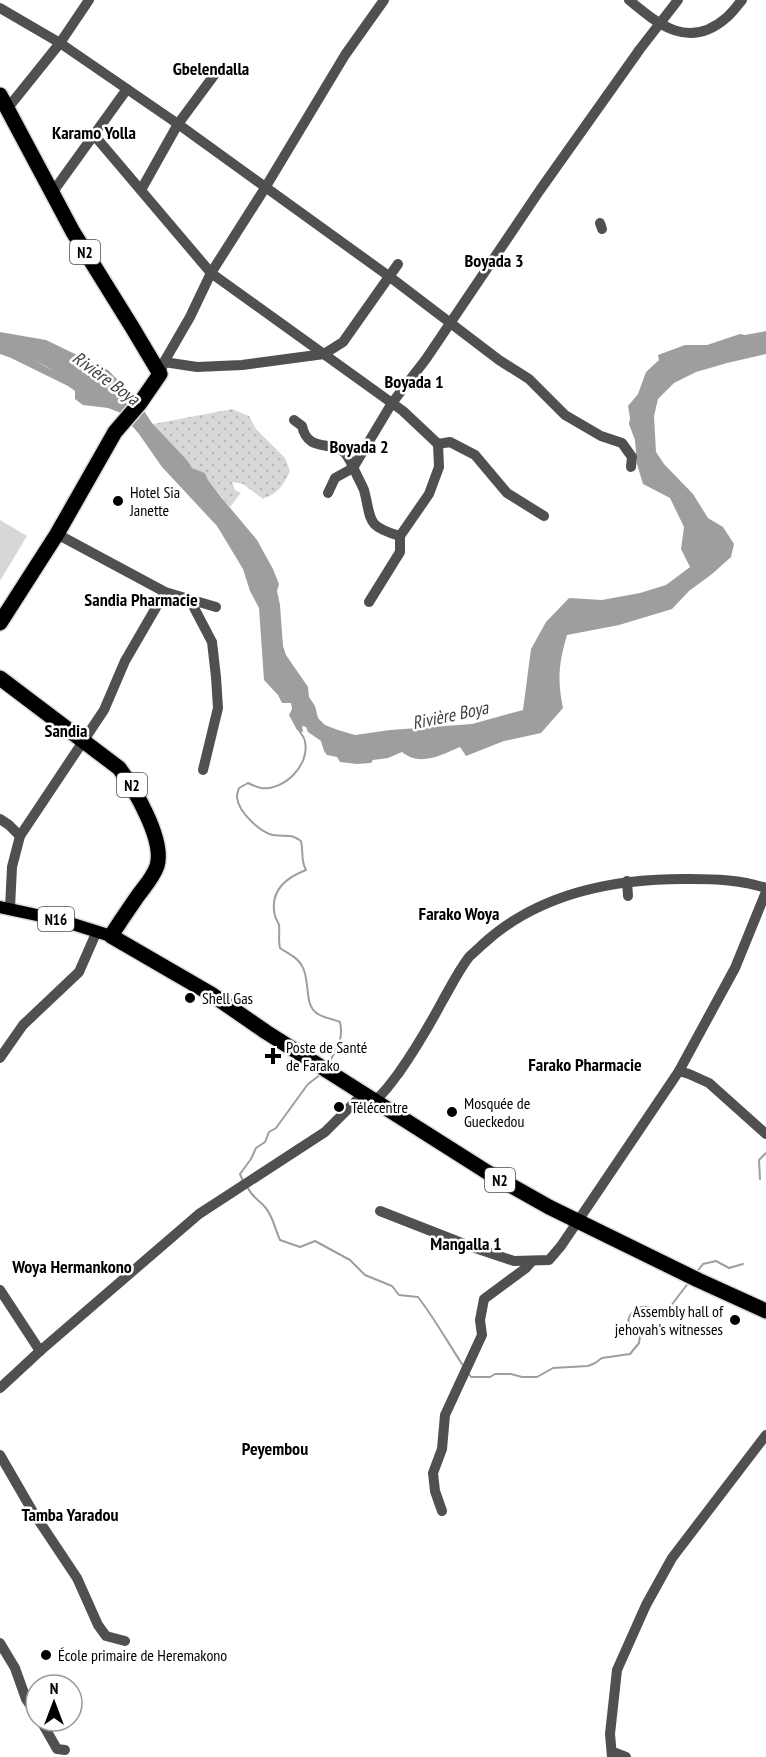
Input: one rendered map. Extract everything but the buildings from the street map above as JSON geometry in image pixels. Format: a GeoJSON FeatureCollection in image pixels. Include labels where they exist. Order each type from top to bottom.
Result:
{"type":"FeatureCollection","features":[{"type":"Feature","properties":{"kind":"highway","name":"N2"},"geometry":{"type":"LineString","coordinates":[[0,95],[73,232],[132,327],[162,368]]}},
{"type":"Feature","properties":{"kind":"highway"},"geometry":{"type":"LineString","coordinates":[[0,623],[57,534],[115,432],[140,403],[162,368]]}},
{"type":"Feature","properties":{"kind":"highway","name":"N2"},"geometry":{"type":"LineString","coordinates":[[0,678],[119,768],[134,788],[144,808],[157,847],[158,863],[153,875],[104,934],[212,994],[266,1032],[487,1172],[549,1207],[766,1311]]}},
{"type":"Feature","properties":{"kind":"main road","name":"N16"},"geometry":{"type":"LineString","coordinates":[[5,907],[60,920],[104,934]]}},
{"type":"Feature","properties":{"kind":"street"},"geometry":{"type":"LineString","coordinates":[[8,109],[60,43],[89,0]]}},
{"type":"Feature","properties":{"kind":"street"},"geometry":{"type":"LineString","coordinates":[[384,0],[345,55],[211,273],[162,368],[242,365],[324,354],[343,342],[398,264]]}},
{"type":"Feature","properties":{"kind":"street"},"geometry":{"type":"LineString","coordinates":[[629,0],[675,32],[693,33],[711,28],[726,18],[742,0]]}},
{"type":"Feature","properties":{"kind":"street"},"geometry":{"type":"LineString","coordinates":[[328,493],[335,478],[353,468],[392,403],[426,359],[540,190],[640,49],[678,0]]}},
{"type":"Feature","properties":{"kind":"street"},"geometry":{"type":"LineString","coordinates":[[0,8],[60,43],[178,124],[390,277],[499,360],[529,379],[565,415],[601,436],[622,443],[632,458],[631,467]]}},
{"type":"Feature","properties":{"kind":"street"},"geometry":{"type":"LineString","coordinates":[[141,190],[178,124],[215,74]]}},
{"type":"Feature","properties":{"kind":"street"},"geometry":{"type":"LineString","coordinates":[[52,193],[127,89]]}},
{"type":"Feature","properties":{"kind":"street"},"geometry":{"type":"LineString","coordinates":[[94,135],[211,273],[403,411],[438,444],[439,467],[429,494],[400,536],[400,552],[369,602]]}},
{"type":"Feature","properties":{"kind":"street"},"geometry":{"type":"LineString","coordinates":[[294,420],[302,426],[303,434],[313,442],[337,448],[345,454],[352,462],[363,489],[370,519],[382,530],[400,536]]}},
{"type":"Feature","properties":{"kind":"street"},"geometry":{"type":"LineString","coordinates":[[438,444],[450,442],[475,455],[507,493],[544,516]]}},
{"type":"Feature","properties":{"kind":"street"},"geometry":{"type":"LineString","coordinates":[[57,534],[165,592],[216,607]]}},
{"type":"Feature","properties":{"kind":"street"},"geometry":{"type":"LineString","coordinates":[[5,907],[20,836],[104,710],[125,661],[165,592]]}},
{"type":"Feature","properties":{"kind":"street"},"geometry":{"type":"LineString","coordinates":[[190,600],[212,642],[216,677],[218,708],[203,770]]}},
{"type":"Feature","properties":{"kind":"street"},"geometry":{"type":"LineString","coordinates":[[0,819],[20,836]]}},
{"type":"Feature","properties":{"kind":"street"},"geometry":{"type":"LineString","coordinates":[[0,1388],[199,1214],[325,1132],[368,1098],[382,1096],[415,1051],[469,957],[496,932],[554,900],[584,890],[627,881],[718,879],[748,883],[766,890],[735,968],[679,1071],[549,1260],[514,1261],[380,1211]]}},
{"type":"Feature","properties":{"kind":"street"},"geometry":{"type":"LineString","coordinates":[[627,881],[628,896]]}},
{"type":"Feature","properties":{"kind":"street"},"geometry":{"type":"LineString","coordinates":[[0,1058],[23,1025],[79,972],[104,934]]}},
{"type":"Feature","properties":{"kind":"street"},"geometry":{"type":"LineString","coordinates":[[679,1071],[709,1083],[766,1134]]}},
{"type":"Feature","properties":{"kind":"street"},"geometry":{"type":"LineString","coordinates":[[442,1511],[435,1491],[433,1473],[442,1449],[445,1415],[482,1335],[480,1320],[483,1300],[532,1261]]}},
{"type":"Feature","properties":{"kind":"street"},"geometry":{"type":"LineString","coordinates":[[0,1290],[40,1351]]}},
{"type":"Feature","properties":{"kind":"street"},"geometry":{"type":"LineString","coordinates":[[626,1757],[612,1754],[610,1734],[617,1670],[651,1596],[672,1558],[766,1435]]}},
{"type":"Feature","properties":{"kind":"street"},"geometry":{"type":"LineString","coordinates":[[0,1455],[33,1512],[77,1578],[98,1625],[106,1636],[125,1641]]}},
{"type":"Feature","properties":{"kind":"street"},"geometry":{"type":"LineString","coordinates":[[0,1643],[15,1668],[24,1693]]}},
{"type":"Feature","properties":{"kind":"street"},"geometry":{"type":"LineString","coordinates":[[48,1733],[57,1749],[64,1750]]}},
{"type":"Feature","properties":{"kind":"shaded area"},"geometry":{"type":"Polygon","coordinates":[[[232,409],[249,416],[256,429],[285,458],[290,471],[280,488],[263,499],[243,484],[232,482],[235,490],[241,493],[230,507],[205,473],[192,468],[153,424],[232,409]]]}},
{"type":"Feature","properties":{"kind":"shaded area"},"geometry":{"type":"Polygon","coordinates":[[[0,520],[27,536],[0,581],[0,520]]]}},
{"type":"Feature","properties":{"kind":"water"},"geometry":{"type":"Polygon","coordinates":[[[766,331],[766,354],[696,372],[674,383],[658,399],[654,416],[656,452],[664,464],[693,494],[708,518],[723,527],[734,544],[731,557],[689,591],[672,609],[619,625],[567,635],[560,671],[563,708],[541,733],[504,741],[466,756],[460,747],[431,758],[416,759],[402,752],[388,758],[373,760],[371,763],[357,764],[340,762],[337,757],[327,755],[321,741],[308,732],[306,727],[302,726],[303,732],[297,730],[289,715],[292,709],[291,703],[282,703],[264,680],[259,608],[250,591],[243,569],[217,526],[162,467],[121,413],[108,408],[83,405],[75,399],[75,391],[68,386],[0,354],[0,332],[46,340],[108,370],[136,399],[152,423],[192,468],[205,473],[221,497],[257,540],[273,569],[279,584],[277,591],[283,646],[286,655],[308,687],[309,697],[315,706],[318,718],[325,725],[355,735],[472,724],[523,710],[531,649],[546,622],[569,598],[602,600],[640,593],[666,585],[690,567],[681,549],[684,527],[670,498],[643,484],[637,464],[635,440],[629,424],[628,406],[638,394],[646,372],[659,360],[658,355],[685,345],[707,345],[740,334],[766,331]],[[16,347],[16,350],[52,370],[39,352],[16,347]]]}},
{"type":"Feature","properties":{"kind":"waterway","name":"Rivière Boya"},"geometry":{"type":"LineString","coordinates":[[0,342],[33,352],[63,369]]}},
{"type":"Feature","properties":{"kind":"waterway"},"geometry":{"type":"LineString","coordinates":[[299,730],[305,741],[305,751],[294,775],[270,788],[261,788],[248,783],[239,788],[237,797],[245,815],[262,830],[273,835],[294,837],[301,841],[306,870],[291,877],[280,887],[274,899],[275,916],[279,925],[280,948],[302,966],[313,1010],[340,1022],[340,1040],[327,1066]]}},
{"type":"Feature","properties":{"kind":"waterway"},"geometry":{"type":"LineString","coordinates":[[243,1181],[240,1174],[256,1148],[265,1142],[269,1132],[276,1128],[308,1084],[320,1075]]}},
{"type":"Feature","properties":{"kind":"waterway"},"geometry":{"type":"LineString","coordinates":[[760,1179],[759,1160],[766,1153]]}},
{"type":"Feature","properties":{"kind":"waterway"},"geometry":{"type":"LineString","coordinates":[[248,1188],[268,1211],[280,1240],[300,1247],[315,1241],[350,1260],[365,1275],[392,1286],[399,1295],[418,1297],[464,1367]]}},
{"type":"Feature","properties":{"kind":"waterway"},"geometry":{"type":"LineString","coordinates":[[696,1273],[703,1264],[716,1261],[729,1268],[743,1264]]}},
{"type":"Feature","properties":{"kind":"waterway"},"geometry":{"type":"LineString","coordinates":[[469,1374],[471,1377],[490,1377],[495,1374],[537,1377],[553,1368],[588,1366],[602,1358],[630,1354],[639,1343],[640,1336],[628,1322],[634,1311],[644,1307],[662,1311],[670,1307],[689,1282]]}},
{"type":"Feature","properties":{"kind":"place","name":"Hotel Sia Janette"},"geometry":{"type":"Point","coordinates":[118,501]}},
{"type":"Feature","properties":{"kind":"place","name":"Shell Gas"},"geometry":{"type":"Point","coordinates":[190,998]}},
{"type":"Feature","properties":{"kind":"place","name":"Poste de Santé de Farako"},"geometry":{"type":"Point","coordinates":[273,1056]}},
{"type":"Feature","properties":{"kind":"place","name":"Télécentre"},"geometry":{"type":"Point","coordinates":[339,1107]}},
{"type":"Feature","properties":{"kind":"place","name":"Mosquée de Gueckedou"},"geometry":{"type":"Point","coordinates":[452,1112]}},
{"type":"Feature","properties":{"kind":"place","name":"Assembly hall of jehovah's witnesses"},"geometry":{"type":"Point","coordinates":[735,1320]}},
{"type":"Feature","properties":{"kind":"place","name":"École primaire de Heremakono"},"geometry":{"type":"Point","coordinates":[46,1655]}},
{"type":"Feature","properties":{"kind":"district","name":"Gbelendalla"},"geometry":{"type":"Point","coordinates":[211,68]}},
{"type":"Feature","properties":{"kind":"district","name":"Karamo Yolla"},"geometry":{"type":"Point","coordinates":[94,132]}},
{"type":"Feature","properties":{"kind":"district","name":"Boyada 3"},"geometry":{"type":"Point","coordinates":[494,260]}},
{"type":"Feature","properties":{"kind":"district","name":"Boyada 1"},"geometry":{"type":"Point","coordinates":[414,381]}},
{"type":"Feature","properties":{"kind":"district","name":"Boyada 2"},"geometry":{"type":"Point","coordinates":[359,446]}},
{"type":"Feature","properties":{"kind":"district","name":"Sandia Pharmacie"},"geometry":{"type":"Point","coordinates":[141,599]}},
{"type":"Feature","properties":{"kind":"district","name":"Sandia"},"geometry":{"type":"Point","coordinates":[66,730]}},
{"type":"Feature","properties":{"kind":"district","name":"Farako Woya"},"geometry":{"type":"Point","coordinates":[459,913]}},
{"type":"Feature","properties":{"kind":"district","name":"Farako Pharmacie"},"geometry":{"type":"Point","coordinates":[585,1064]}},
{"type":"Feature","properties":{"kind":"district","name":"Mangalla 1"},"geometry":{"type":"Point","coordinates":[466,1243]}},
{"type":"Feature","properties":{"kind":"district","name":"Woya Hermankono"},"geometry":{"type":"Point","coordinates":[72,1266]}},
{"type":"Feature","properties":{"kind":"district","name":"Peyembou"},"geometry":{"type":"Point","coordinates":[275,1448]}},
{"type":"Feature","properties":{"kind":"district","name":"Tamba Yaradou"},"geometry":{"type":"Point","coordinates":[70,1514]}}]}
